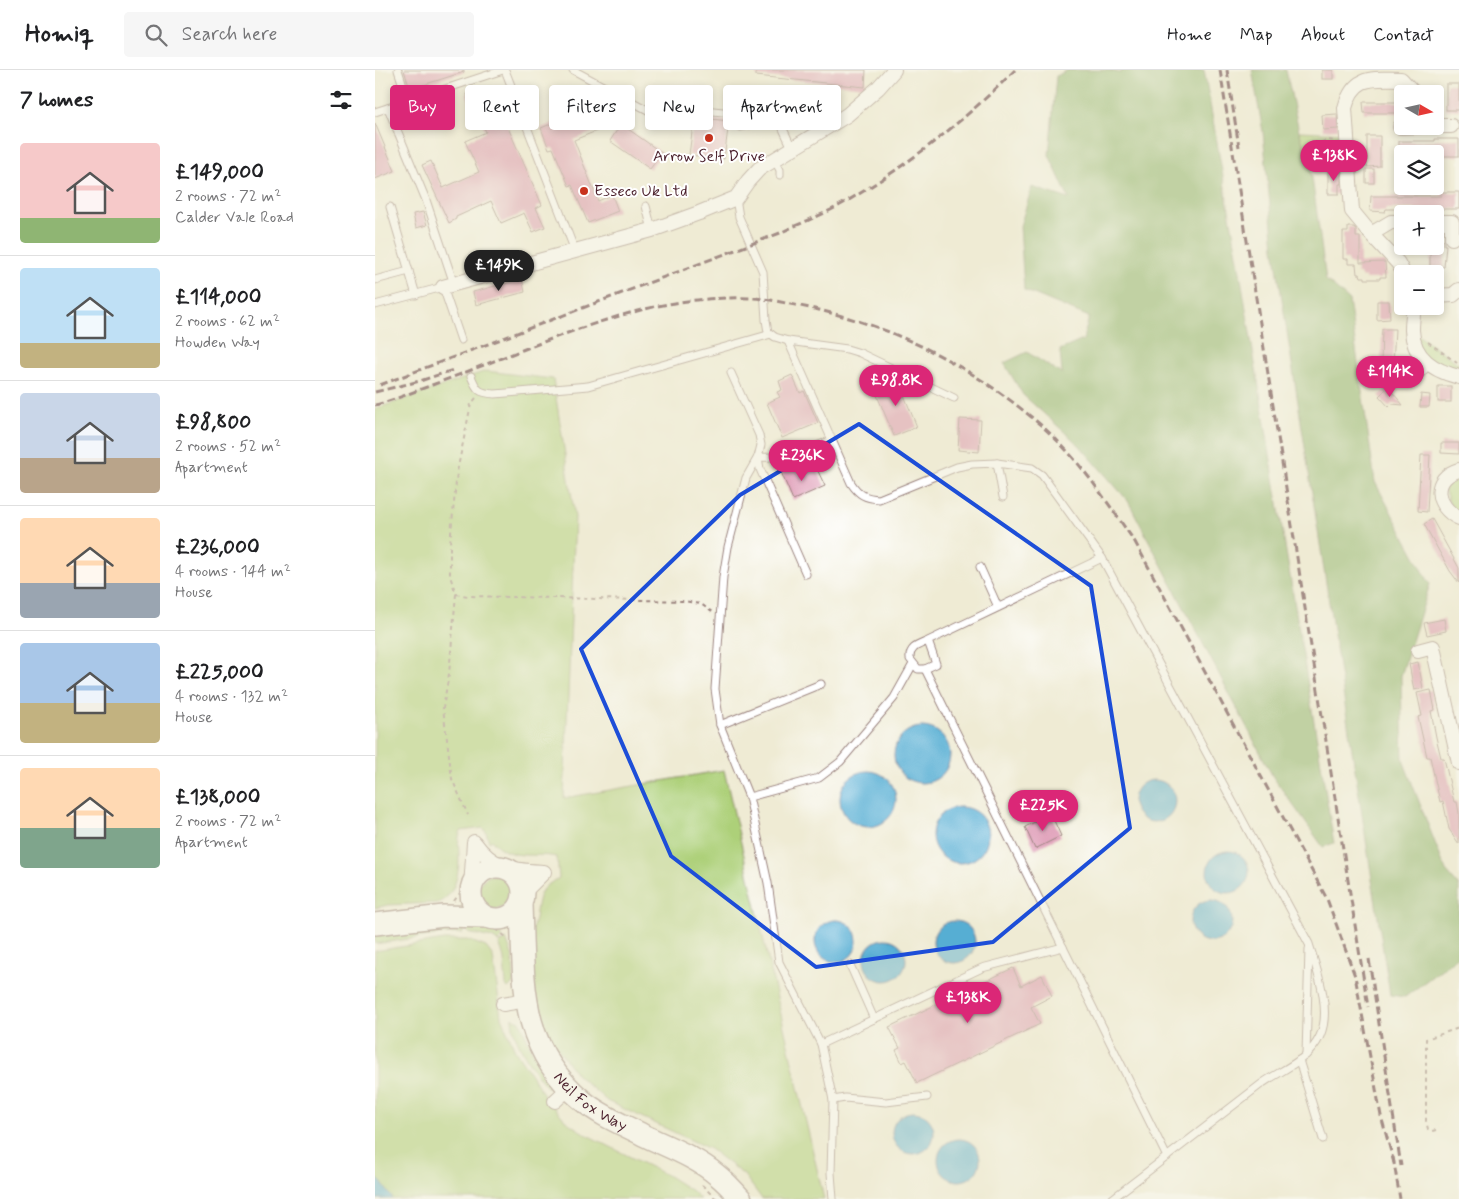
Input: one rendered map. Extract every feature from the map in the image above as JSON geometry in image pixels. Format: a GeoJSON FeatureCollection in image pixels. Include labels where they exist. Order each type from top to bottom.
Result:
{"type":"FeatureCollection","features":[{"type":"Feature","properties":{"kind":"main road"},"geometry":{"type":"LineString","coordinates":[[444,916],[456,910],[480,874],[487,869],[503,867]]}},
{"type":"Feature","properties":{"kind":"main road","name":"Neil Fox Way"},"geometry":{"type":"LineString","coordinates":[[503,867],[511,870],[522,883],[522,898],[504,930],[531,1022],[540,1047],[550,1063],[563,1094],[584,1102],[610,1118],[698,1162],[716,1174],[741,1199]]}},
{"type":"Feature","properties":{"kind":"main road"},"geometry":{"type":"LineString","coordinates":[[471,890],[474,905],[479,912],[504,930]]}},
{"type":"Feature","properties":{"kind":"main road"},"geometry":{"type":"LineString","coordinates":[[504,930],[522,898]]}},
{"type":"Feature","properties":{"kind":"main road"},"geometry":{"type":"LineString","coordinates":[[375,924],[444,916],[504,930]]}},
{"type":"Feature","properties":{"kind":"street"},"geometry":{"type":"LineString","coordinates":[[449,286],[653,230],[736,198],[759,169],[847,115],[878,88],[894,70]]}},
{"type":"Feature","properties":{"kind":"street"},"geometry":{"type":"LineString","coordinates":[[1399,265],[1352,210],[1345,108],[1348,96],[1357,84],[1367,79],[1401,79],[1407,85]]}},
{"type":"Feature","properties":{"kind":"street"},"geometry":{"type":"LineString","coordinates":[[1444,126],[1451,126]]}},
{"type":"Feature","properties":{"kind":"street"},"geometry":{"type":"LineString","coordinates":[[1371,234],[1394,222]]}},
{"type":"Feature","properties":{"kind":"street"},"geometry":{"type":"LineString","coordinates":[[1444,222],[1452,222],[1452,238]]}},
{"type":"Feature","properties":{"kind":"street"},"geometry":{"type":"LineString","coordinates":[[1444,295],[1453,294],[1459,290]]}},
{"type":"Feature","properties":{"kind":"street"},"geometry":{"type":"LineString","coordinates":[[1413,315],[1412,331],[1416,347],[1426,363],[1444,373],[1459,377]]}},
{"type":"Feature","properties":{"kind":"street"},"geometry":{"type":"LineString","coordinates":[[1410,380],[1426,363]]}},
{"type":"Feature","properties":{"kind":"street"},"geometry":{"type":"LineString","coordinates":[[1459,470],[1450,473],[1442,482],[1439,493],[1441,502],[1446,510],[1459,518]]}},
{"type":"Feature","properties":{"kind":"street"},"geometry":{"type":"LineString","coordinates":[[1419,650],[1433,647],[1459,763]]}},
{"type":"Feature","properties":{"kind":"street"},"geometry":{"type":"LineString","coordinates":[[471,890],[474,838],[483,854],[503,867],[550,871],[522,898]]}},
{"type":"Feature","properties":{"kind":"street"},"geometry":{"type":"LineString","coordinates":[[503,1004],[526,1000]]}},
{"type":"Feature","properties":{"kind":"lane"},"geometry":{"type":"LineString","coordinates":[[398,70],[403,85]]}},
{"type":"Feature","properties":{"kind":"lane"},"geometry":{"type":"LineString","coordinates":[[455,86],[504,70],[575,251]]}},
{"type":"Feature","properties":{"kind":"lane"},"geometry":{"type":"LineString","coordinates":[[573,70],[657,115],[673,116],[687,108],[740,114],[744,126],[778,118],[792,148]]}},
{"type":"Feature","properties":{"kind":"lane"},"geometry":{"type":"LineString","coordinates":[[375,112],[389,108],[427,200],[461,340]]}},
{"type":"Feature","properties":{"kind":"lane"},"geometry":{"type":"LineString","coordinates":[[774,159],[780,170],[779,175]]}},
{"type":"Feature","properties":{"kind":"lane"},"geometry":{"type":"LineString","coordinates":[[736,198],[739,217],[763,272],[768,332],[775,337],[788,341],[847,349],[860,353],[954,398]]}},
{"type":"Feature","properties":{"kind":"lane"},"geometry":{"type":"LineString","coordinates":[[646,206],[653,230]]}},
{"type":"Feature","properties":{"kind":"lane"},"geometry":{"type":"LineString","coordinates":[[390,207],[416,295]]}},
{"type":"Feature","properties":{"kind":"lane"},"geometry":{"type":"LineString","coordinates":[[375,280],[409,271]]}},
{"type":"Feature","properties":{"kind":"lane"},"geometry":{"type":"LineString","coordinates":[[375,306],[449,286]]}},
{"type":"Feature","properties":{"kind":"lane"},"geometry":{"type":"LineString","coordinates":[[471,376],[475,387],[481,393],[495,394],[588,386],[771,334]]}},
{"type":"Feature","properties":{"kind":"lane"},"geometry":{"type":"LineString","coordinates":[[788,341],[851,483],[858,493],[867,498],[879,499],[957,467],[972,464],[997,464],[1031,468],[1042,475],[1102,558],[1309,944],[1317,969],[1324,1005],[1325,1023],[1320,1036],[1303,1058],[1262,1084],[1112,1199]]}},
{"type":"Feature","properties":{"kind":"lane"},"geometry":{"type":"LineString","coordinates":[[731,373],[759,434],[761,445],[758,457],[746,478],[723,577],[715,689],[720,725],[749,797],[768,883],[779,962],[821,1044],[833,1100],[831,1173],[833,1199]]}},
{"type":"Feature","properties":{"kind":"lane"},"geometry":{"type":"LineString","coordinates":[[758,457],[789,457],[832,440]]}},
{"type":"Feature","properties":{"kind":"lane"},"geometry":{"type":"LineString","coordinates":[[758,457],[760,469],[806,574]]}},
{"type":"Feature","properties":{"kind":"lane"},"geometry":{"type":"LineString","coordinates":[[997,464],[1003,498]]}},
{"type":"Feature","properties":{"kind":"lane"},"geometry":{"type":"LineString","coordinates":[[928,642],[936,664],[925,669],[918,669],[910,659],[911,651],[914,647],[1102,558]]}},
{"type":"Feature","properties":{"kind":"lane"},"geometry":{"type":"LineString","coordinates":[[980,567],[997,608]]}},
{"type":"Feature","properties":{"kind":"lane"},"geometry":{"type":"LineString","coordinates":[[749,797],[819,778],[841,762],[895,698],[913,664]]}},
{"type":"Feature","properties":{"kind":"lane"},"geometry":{"type":"LineString","coordinates":[[925,669],[1167,1157]]}},
{"type":"Feature","properties":{"kind":"lane"},"geometry":{"type":"LineString","coordinates":[[720,725],[821,684]]}},
{"type":"Feature","properties":{"kind":"lane"},"geometry":{"type":"LineString","coordinates":[[1309,944],[1303,1058],[1323,1140]]}},
{"type":"Feature","properties":{"kind":"lane"},"geometry":{"type":"LineString","coordinates":[[821,1044],[982,968],[1063,947]]}},
{"type":"Feature","properties":{"kind":"lane"},"geometry":{"type":"LineString","coordinates":[[850,965],[874,1019]]}},
{"type":"Feature","properties":{"kind":"lane"},"geometry":{"type":"LineString","coordinates":[[833,1100],[845,1098],[886,1102],[927,1097]]}},
{"type":"Feature","properties":{"kind":"path"},"geometry":{"type":"LineString","coordinates":[[1328,139],[1335,140],[1341,151],[1340,157],[1330,164],[1323,163],[1318,158],[1316,152],[1317,146],[1322,141],[1328,139]]}},
{"type":"Feature","properties":{"kind":"path"},"geometry":{"type":"LineString","coordinates":[[1412,331],[1459,364]]}},
{"type":"Feature","properties":{"kind":"path"},"geometry":{"type":"LineString","coordinates":[[468,815],[452,779],[443,708],[449,674],[456,594],[450,576],[450,543],[457,472],[471,404],[481,393]]}},
{"type":"Feature","properties":{"kind":"path"},"geometry":{"type":"LineString","coordinates":[[456,594],[684,601],[701,604],[711,610],[721,621]]}},
{"type":"Feature","properties":{"kind":"path"},"geometry":{"type":"LineString","coordinates":[[1436,1130],[1428,1129],[1427,1121],[1426,1039],[1459,1028]]}},
{"type":"Feature","properties":{"kind":"path"},"geometry":{"type":"LineString","coordinates":[[704,1188],[715,1198]]}},
{"type":"Feature","properties":{"kind":"highlighted area"},"geometry":{"type":"Polygon","coordinates":[[[859,424],[1091,586],[1130,828],[993,942],[816,967],[671,856],[581,649],[740,495],[859,424]]]}},
{"type":"Feature","properties":{"kind":"green space"},"geometry":{"type":"Polygon","coordinates":[[[1068,70],[1107,70],[1121,73],[1122,70],[1204,70],[1238,260],[1334,843],[1323,847],[1273,777],[1128,501],[1080,446],[1023,395],[1004,363],[1027,352],[1062,374],[1060,350],[1083,340],[1089,317],[1024,290],[1020,226],[1032,187],[1069,199],[1049,155],[1056,76],[1068,70]]]}},
{"type":"Feature","properties":{"kind":"green space"},"geometry":{"type":"Polygon","coordinates":[[[1252,70],[1286,70],[1299,131],[1311,170],[1326,280],[1349,300],[1375,482],[1430,584],[1401,676],[1403,760],[1446,871],[1459,886],[1459,956],[1405,997],[1390,995],[1274,248],[1263,132],[1252,70]]]}},
{"type":"Feature","properties":{"kind":"green space"},"geometry":{"type":"Polygon","coordinates":[[[1299,131],[1347,133],[1349,171],[1311,170],[1299,131]]]}},
{"type":"Feature","properties":{"kind":"green space"},"geometry":{"type":"Polygon","coordinates":[[[1412,331],[1459,364],[1459,377],[1426,363],[1412,331]]]}},
{"type":"Feature","properties":{"kind":"green space"},"geometry":{"type":"Polygon","coordinates":[[[486,371],[553,379],[575,517],[564,798],[724,770],[824,1199],[762,1199],[744,1175],[710,1149],[607,1101],[577,1075],[553,1042],[545,1027],[535,994],[530,932],[534,923],[540,894],[546,886],[559,878],[557,857],[522,855],[506,851],[492,840],[489,842],[483,828],[461,831],[457,876],[452,889],[443,900],[437,903],[388,905],[375,908],[375,409],[486,371]]]}},
{"type":"Feature","properties":{"kind":"green space"},"geometry":{"type":"Polygon","coordinates":[[[1459,470],[1459,518],[1453,515],[1442,482],[1459,470]]]}},
{"type":"Feature","properties":{"kind":"green space"},"geometry":{"type":"Polygon","coordinates":[[[495,875],[502,876],[507,880],[511,885],[511,899],[507,904],[502,908],[495,909],[488,908],[483,904],[479,899],[478,892],[479,885],[483,880],[488,876],[495,875]]]}},
{"type":"Feature","properties":{"kind":"green space"},"geometry":{"type":"Polygon","coordinates":[[[444,925],[464,927],[463,933],[375,944],[375,935],[444,925]]]}},
{"type":"Feature","properties":{"kind":"green space"},"geometry":{"type":"Polygon","coordinates":[[[467,926],[491,930],[503,937],[498,942],[492,938],[468,933],[467,926]]]}},
{"type":"Feature","properties":{"kind":"green space"},"geometry":{"type":"Polygon","coordinates":[[[506,939],[513,957],[514,982],[508,988],[506,986],[504,960],[499,944],[506,939]]]}},
{"type":"Feature","properties":{"kind":"green space"},"geometry":{"type":"Polygon","coordinates":[[[444,940],[468,940],[486,947],[493,956],[501,1017],[515,1050],[546,1098],[567,1122],[587,1135],[670,1177],[692,1191],[700,1199],[392,1198],[381,1182],[375,1177],[375,951],[444,940]]]}},
{"type":"Feature","properties":{"kind":"green space"},"geometry":{"type":"Polygon","coordinates":[[[512,1018],[520,1021],[531,1048],[550,1080],[549,1087],[541,1080],[519,1045],[512,1018]]]}},
{"type":"Feature","properties":{"kind":"water"},"geometry":{"type":"Polygon","coordinates":[[[922,727],[937,732],[945,740],[950,755],[945,770],[937,778],[922,783],[907,778],[899,770],[894,755],[899,740],[907,732],[922,727]]]}},
{"type":"Feature","properties":{"kind":"water"},"geometry":{"type":"Polygon","coordinates":[[[868,771],[883,776],[891,784],[896,799],[891,814],[883,822],[868,827],[853,822],[845,814],[840,799],[845,784],[853,776],[868,771]]]}},
{"type":"Feature","properties":{"kind":"water"},"geometry":{"type":"Polygon","coordinates":[[[1158,780],[1166,783],[1172,789],[1175,801],[1172,813],[1166,819],[1150,822],[1142,819],[1136,813],[1133,797],[1136,789],[1142,783],[1158,780]]]}},
{"type":"Feature","properties":{"kind":"water"},"geometry":{"type":"Polygon","coordinates":[[[960,807],[975,812],[983,820],[988,835],[983,850],[975,858],[960,863],[945,858],[937,850],[932,835],[937,820],[945,812],[960,807]]]}},
{"type":"Feature","properties":{"kind":"water"},"geometry":{"type":"Polygon","coordinates":[[[1232,851],[1240,854],[1246,860],[1249,872],[1246,884],[1240,890],[1224,893],[1216,890],[1210,884],[1207,868],[1210,860],[1216,854],[1232,851]]]}},
{"type":"Feature","properties":{"kind":"water"},"geometry":{"type":"Polygon","coordinates":[[[1215,900],[1223,903],[1229,909],[1232,921],[1229,933],[1223,939],[1207,942],[1199,939],[1193,933],[1190,917],[1193,909],[1199,903],[1215,900]]]}},
{"type":"Feature","properties":{"kind":"water"},"geometry":{"type":"Polygon","coordinates":[[[840,920],[848,923],[854,929],[857,941],[854,953],[848,959],[832,962],[824,959],[818,953],[815,937],[818,929],[824,923],[840,920]]]}},
{"type":"Feature","properties":{"kind":"water"},"geometry":{"type":"Polygon","coordinates":[[[958,921],[966,924],[972,930],[975,942],[972,954],[966,960],[950,963],[942,960],[936,954],[933,938],[936,930],[942,924],[958,921]]]}},
{"type":"Feature","properties":{"kind":"water"},"geometry":{"type":"Polygon","coordinates":[[[889,939],[897,942],[903,948],[906,960],[903,972],[897,978],[881,981],[873,978],[867,972],[864,956],[867,948],[873,942],[889,939]]]}},
{"type":"Feature","properties":{"kind":"water"},"geometry":{"type":"Polygon","coordinates":[[[917,1112],[925,1115],[931,1121],[934,1133],[931,1145],[925,1151],[909,1154],[901,1151],[895,1145],[892,1129],[895,1121],[901,1115],[917,1112]]]}},
{"type":"Feature","properties":{"kind":"water"},"geometry":{"type":"Polygon","coordinates":[[[963,1139],[971,1142],[977,1148],[980,1160],[977,1172],[971,1178],[955,1181],[947,1178],[941,1172],[938,1156],[941,1148],[947,1142],[963,1139]]]}},
{"type":"Feature","properties":{"kind":"water"},"geometry":{"type":"Polygon","coordinates":[[[375,1177],[381,1182],[393,1199],[375,1199],[375,1177]]]}},
{"type":"Feature","properties":{"kind":"building"},"geometry":{"type":"Polygon","coordinates":[[[404,70],[464,70],[464,72],[423,85],[409,85],[404,70]]]}},
{"type":"Feature","properties":{"kind":"building"},"geometry":{"type":"Polygon","coordinates":[[[756,70],[866,70],[865,87],[756,76],[756,70]]]}},
{"type":"Feature","properties":{"kind":"building"},"geometry":{"type":"Polygon","coordinates":[[[1322,70],[1333,70],[1333,79],[1322,79],[1322,70]]]}},
{"type":"Feature","properties":{"kind":"building"},"geometry":{"type":"Polygon","coordinates":[[[1446,84],[1459,84],[1459,110],[1446,110],[1446,84]]]}},
{"type":"Feature","properties":{"kind":"building"},"geometry":{"type":"Polygon","coordinates":[[[1363,102],[1394,102],[1394,113],[1364,113],[1363,102]]]}},
{"type":"Feature","properties":{"kind":"building"},"geometry":{"type":"Polygon","coordinates":[[[1337,114],[1338,129],[1323,130],[1322,115],[1337,114]]]}},
{"type":"Feature","properties":{"kind":"building","name":"Arrow Self Drive"},"geometry":{"type":"Polygon","coordinates":[[[713,119],[723,120],[723,130],[728,130],[724,159],[689,155],[692,130],[713,130],[713,119]]]}},
{"type":"Feature","properties":{"kind":"building"},"geometry":{"type":"Polygon","coordinates":[[[375,123],[395,171],[375,179],[375,123]]]}},
{"type":"Feature","properties":{"kind":"building","name":"Esseco Uk Ltd"},"geometry":{"type":"Polygon","coordinates":[[[549,125],[549,130],[599,130],[574,140],[598,201],[612,195],[618,211],[588,223],[572,185],[569,186],[553,148],[549,149],[541,128],[549,125]]]}},
{"type":"Feature","properties":{"kind":"building"},"geometry":{"type":"Polygon","coordinates":[[[485,130],[509,130],[542,205],[536,208],[545,227],[533,232],[524,213],[501,223],[491,201],[456,217],[456,219],[449,223],[422,165],[431,161],[443,188],[479,172],[465,141],[486,132],[485,130]]]}},
{"type":"Feature","properties":{"kind":"building"},"geometry":{"type":"Polygon","coordinates":[[[617,130],[629,130],[662,153],[650,169],[610,141],[617,130]]]}},
{"type":"Feature","properties":{"kind":"building"},"geometry":{"type":"Polygon","coordinates":[[[1367,136],[1380,136],[1380,166],[1367,167],[1367,136]]]}},
{"type":"Feature","properties":{"kind":"building"},"geometry":{"type":"Polygon","coordinates":[[[1435,139],[1459,139],[1459,156],[1444,156],[1444,145],[1399,145],[1399,141],[1435,141],[1435,139]]]}},
{"type":"Feature","properties":{"kind":"building"},"geometry":{"type":"Polygon","coordinates":[[[1366,169],[1374,169],[1374,183],[1366,183],[1366,169]]]}},
{"type":"Feature","properties":{"kind":"building"},"geometry":{"type":"Polygon","coordinates":[[[1328,171],[1341,171],[1339,194],[1328,194],[1328,171]]]}},
{"type":"Feature","properties":{"kind":"building"},"geometry":{"type":"Polygon","coordinates":[[[1444,192],[1459,192],[1459,209],[1444,209],[1444,205],[1394,205],[1394,209],[1386,209],[1385,212],[1370,211],[1371,196],[1444,195],[1444,192]]]}},
{"type":"Feature","properties":{"kind":"building"},"geometry":{"type":"Polygon","coordinates":[[[423,212],[427,225],[416,228],[413,214],[423,212]]]}},
{"type":"Feature","properties":{"kind":"building"},"geometry":{"type":"Polygon","coordinates":[[[1348,227],[1354,227],[1356,237],[1360,237],[1360,263],[1385,262],[1386,277],[1365,279],[1365,277],[1357,274],[1356,264],[1348,264],[1348,259],[1343,259],[1343,232],[1348,232],[1348,227]]]}},
{"type":"Feature","properties":{"kind":"building"},"geometry":{"type":"Polygon","coordinates":[[[1444,245],[1446,245],[1444,267],[1444,265],[1430,265],[1430,255],[1444,255],[1444,245]]]}},
{"type":"Feature","properties":{"kind":"building"},"geometry":{"type":"Polygon","coordinates":[[[522,279],[525,292],[476,305],[473,292],[522,279]]]}},
{"type":"Feature","properties":{"kind":"building"},"geometry":{"type":"Polygon","coordinates":[[[1377,301],[1389,301],[1390,319],[1377,320],[1377,301]]]}},
{"type":"Feature","properties":{"kind":"building"},"geometry":{"type":"Polygon","coordinates":[[[1382,329],[1395,329],[1393,365],[1381,364],[1382,329]]]}},
{"type":"Feature","properties":{"kind":"building"},"geometry":{"type":"Polygon","coordinates":[[[792,375],[800,393],[804,391],[818,423],[782,438],[767,403],[780,397],[777,392],[782,390],[779,381],[792,375]]]}},
{"type":"Feature","properties":{"kind":"building"},"geometry":{"type":"Polygon","coordinates":[[[897,378],[917,427],[894,436],[874,388],[897,378]]]}},
{"type":"Feature","properties":{"kind":"building"},"geometry":{"type":"Polygon","coordinates":[[[1438,386],[1451,386],[1451,402],[1438,402],[1438,386]]]}},
{"type":"Feature","properties":{"kind":"building"},"geometry":{"type":"Polygon","coordinates":[[[1388,387],[1403,405],[1392,404],[1389,407],[1379,396],[1388,387]]]}},
{"type":"Feature","properties":{"kind":"building"},"geometry":{"type":"Polygon","coordinates":[[[1421,394],[1430,395],[1429,407],[1420,407],[1421,394]]]}},
{"type":"Feature","properties":{"kind":"building"},"geometry":{"type":"Polygon","coordinates":[[[960,419],[981,420],[979,452],[958,450],[960,419]]]}},
{"type":"Feature","properties":{"kind":"building"},"geometry":{"type":"Polygon","coordinates":[[[1441,443],[1459,443],[1459,454],[1441,453],[1441,443]]]}},
{"type":"Feature","properties":{"kind":"building"},"geometry":{"type":"Polygon","coordinates":[[[1421,455],[1430,455],[1427,512],[1418,511],[1421,455]]]}},
{"type":"Feature","properties":{"kind":"building"},"geometry":{"type":"Polygon","coordinates":[[[796,465],[800,474],[816,467],[825,486],[793,500],[781,472],[796,465]]]}},
{"type":"Feature","properties":{"kind":"building"},"geometry":{"type":"Polygon","coordinates":[[[1432,519],[1459,568],[1459,583],[1450,571],[1424,524],[1432,519]]]}},
{"type":"Feature","properties":{"kind":"building"},"geometry":{"type":"Polygon","coordinates":[[[1444,619],[1446,631],[1427,635],[1424,623],[1444,619]]]}},
{"type":"Feature","properties":{"kind":"building"},"geometry":{"type":"Polygon","coordinates":[[[1418,662],[1423,688],[1414,690],[1409,664],[1418,662]]]}},
{"type":"Feature","properties":{"kind":"building"},"geometry":{"type":"Polygon","coordinates":[[[1431,690],[1435,710],[1431,711],[1436,737],[1441,758],[1444,758],[1454,802],[1457,802],[1459,813],[1459,844],[1449,829],[1443,801],[1440,802],[1430,757],[1427,757],[1418,717],[1422,716],[1417,693],[1431,690]]]}},
{"type":"Feature","properties":{"kind":"building"},"geometry":{"type":"Polygon","coordinates":[[[1051,814],[1061,836],[1035,849],[1025,827],[1051,814]]]}},
{"type":"Feature","properties":{"kind":"building"},"geometry":{"type":"Polygon","coordinates":[[[1013,968],[1021,986],[1042,975],[1052,996],[1031,1007],[1040,1024],[917,1083],[906,1061],[902,1063],[896,1050],[900,1048],[889,1027],[1013,968]]]}},
{"type":"Feature","properties":{"kind":"railway"},"geometry":{"type":"LineString","coordinates":[[380,385],[780,233],[827,212],[866,190],[933,143],[975,108],[1015,70]]}},
{"type":"Feature","properties":{"kind":"railway"},"geometry":{"type":"LineString","coordinates":[[1220,70],[1368,1007]]}},
{"type":"Feature","properties":{"kind":"railway"},"geometry":{"type":"LineString","coordinates":[[1227,70],[1239,147]]}},
{"type":"Feature","properties":{"kind":"railway"},"geometry":{"type":"LineString","coordinates":[[375,405],[564,334],[618,316],[672,303],[739,298],[771,300],[800,306],[833,314],[899,336],[930,350],[960,367],[1017,405],[1069,453],[1135,542],[1327,899],[1355,976],[1381,1116],[1394,1163]]}},
{"type":"Feature","properties":{"kind":"railway"},"geometry":{"type":"LineString","coordinates":[[375,392],[420,381],[453,370]]}},
{"type":"Feature","properties":{"kind":"railway"},"geometry":{"type":"LineString","coordinates":[[1369,959],[1401,1166]]}},
{"type":"Feature","properties":{"kind":"railway"},"geometry":{"type":"LineString","coordinates":[[1393,1157],[1400,1199]]}},
{"type":"Feature","properties":{"kind":"place","name":"Arrow Self Drive"},"geometry":{"type":"Point","coordinates":[709,138]}},
{"type":"Feature","properties":{"kind":"place","name":"Esseco Uk Ltd"},"geometry":{"type":"Point","coordinates":[584,191]}}]}
